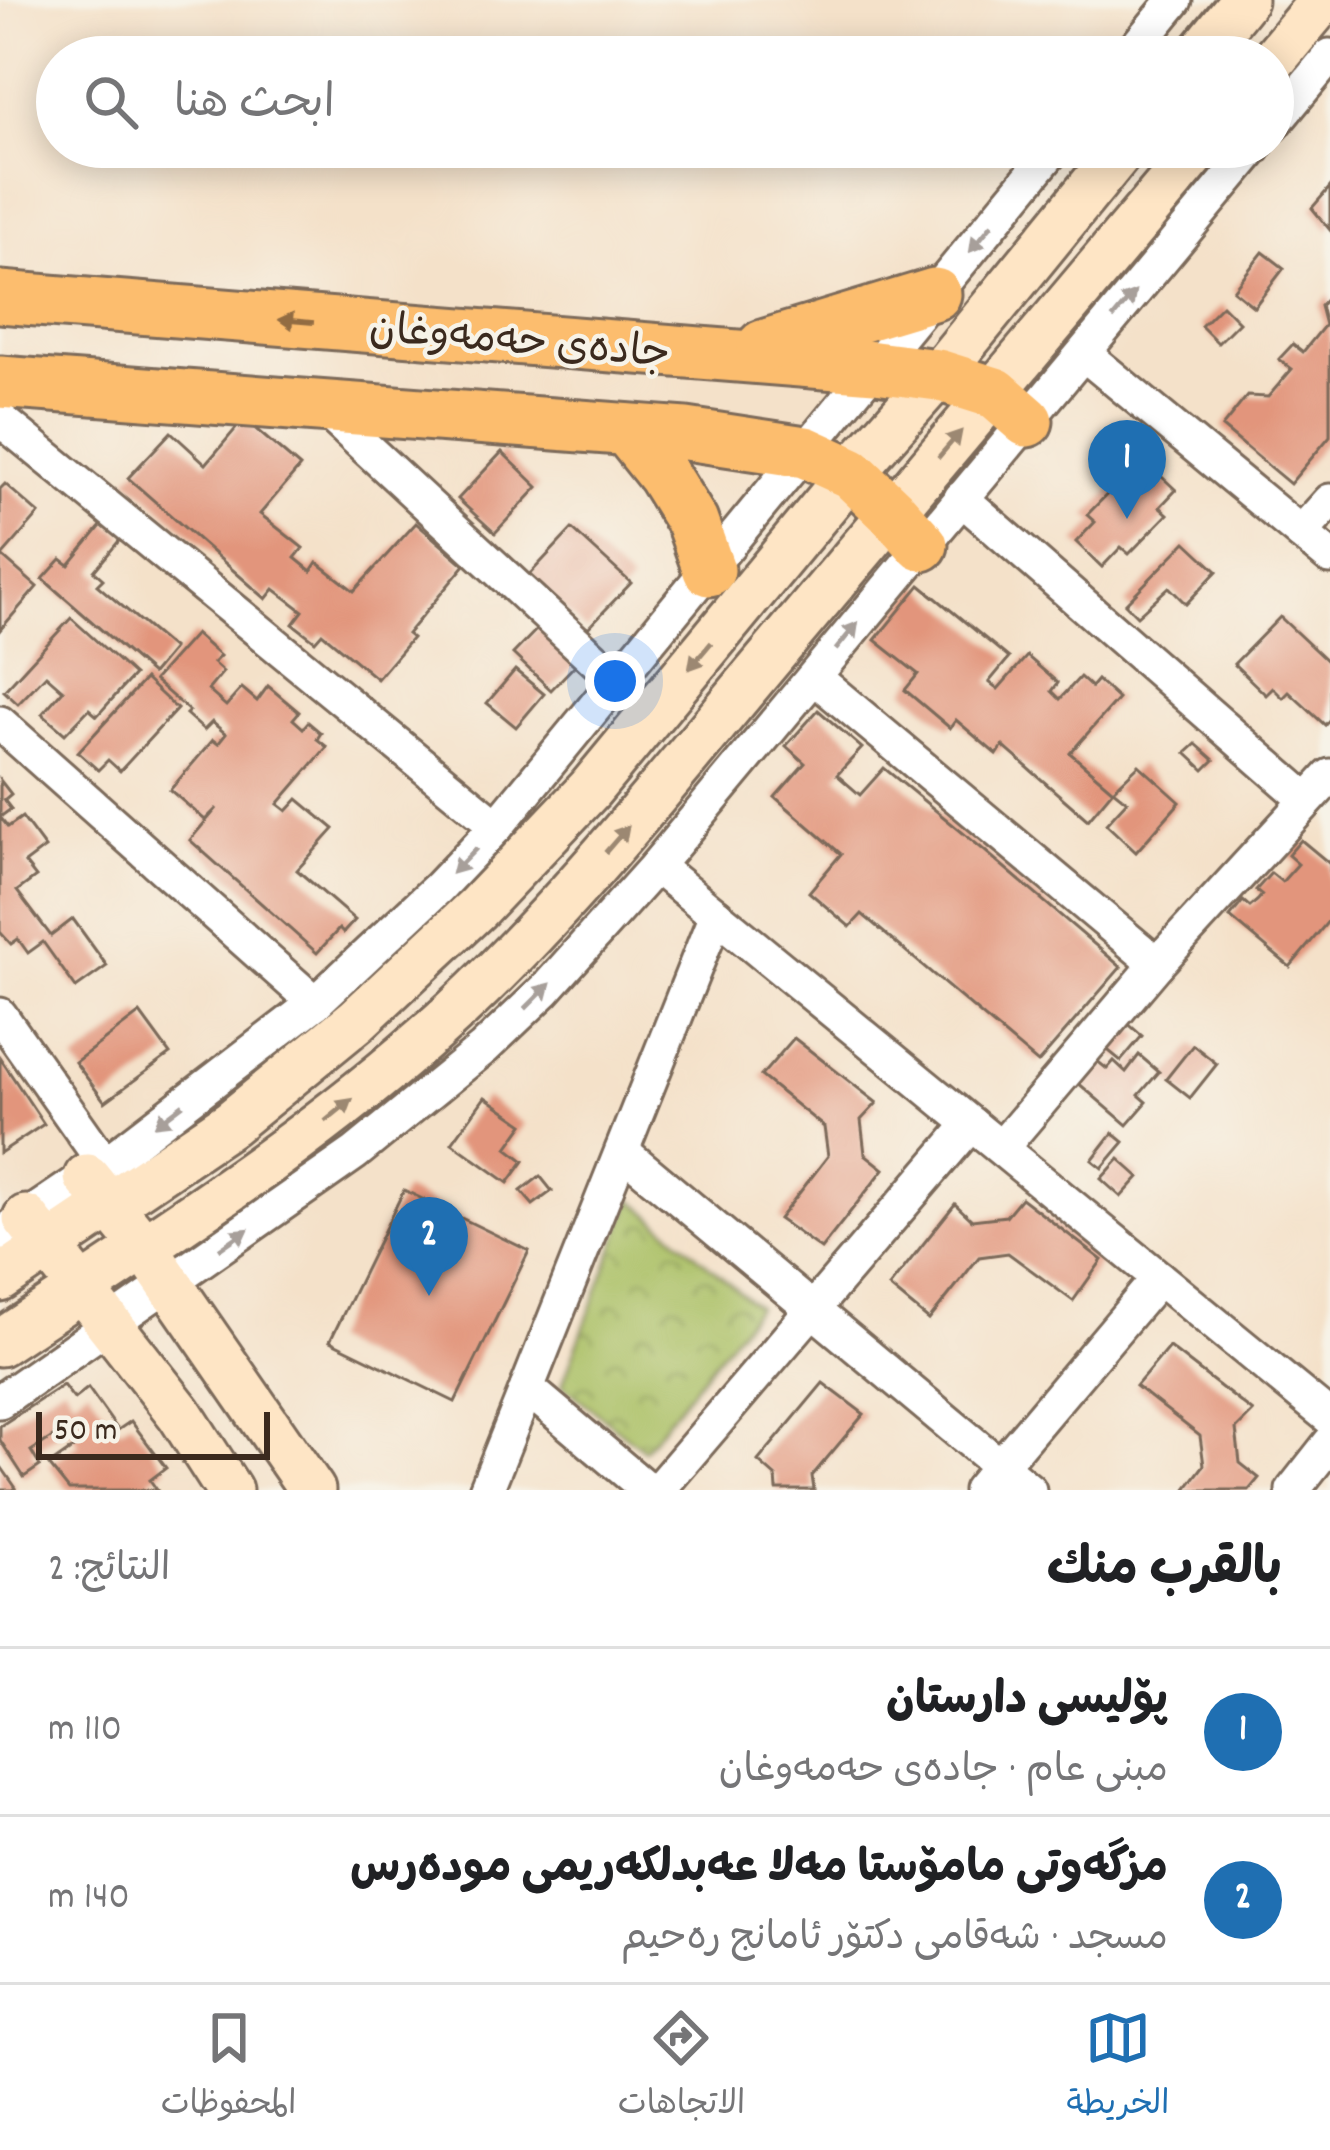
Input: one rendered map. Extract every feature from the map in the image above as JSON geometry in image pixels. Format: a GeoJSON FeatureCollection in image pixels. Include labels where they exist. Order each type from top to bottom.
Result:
{"type":"FeatureCollection","features":[{"type":"Feature","properties":{"kind":"main road"},"geometry":{"type":"LineString","coordinates":[[1215,36],[1244,0]]}},
{"type":"Feature","properties":{"kind":"main road"},"geometry":{"type":"LineString","coordinates":[[1293,36],[1323,0]]}},
{"type":"Feature","properties":{"kind":"main road"},"geometry":{"type":"LineString","coordinates":[[0,1280],[24,1234],[100,1182],[231,1124],[403,979],[478,908],[590,789],[1107,168]]}},
{"type":"Feature","properties":{"kind":"main road"},"geometry":{"type":"LineString","coordinates":[[0,1343],[82,1288],[157,1266],[263,1168],[393,1066],[514,954],[907,529],[1011,407],[1185,168]]}},
{"type":"Feature","properties":{"kind":"main road"},"geometry":{"type":"LineString","coordinates":[[730,355],[935,294]]}},
{"type":"Feature","properties":{"kind":"main road","name":"جادەی حەمەوغان"},"geometry":{"type":"LineString","coordinates":[[0,297],[875,368],[938,375],[1011,407]]}},
{"type":"Feature","properties":{"kind":"main road","name":"جادەی حەمەوغان"},"geometry":{"type":"LineString","coordinates":[[0,382],[686,434],[805,452],[851,473],[907,529]]}},
{"type":"Feature","properties":{"kind":"main road"},"geometry":{"type":"LineString","coordinates":[[627,430],[664,475],[692,522],[709,570]]}},
{"type":"Feature","properties":{"kind":"main road"},"geometry":{"type":"LineString","coordinates":[[100,1182],[312,1490]]}},
{"type":"Feature","properties":{"kind":"main road"},"geometry":{"type":"LineString","coordinates":[[24,1234],[82,1288],[112,1324],[180,1414],[229,1490]]}},
{"type":"Feature","properties":{"kind":"street"},"geometry":{"type":"LineString","coordinates":[[1145,36],[1175,0]]}},
{"type":"Feature","properties":{"kind":"street"},"geometry":{"type":"LineString","coordinates":[[1294,100],[1330,56]]}},
{"type":"Feature","properties":{"kind":"street"},"geometry":{"type":"LineString","coordinates":[[0,1015],[100,1182],[315,1003],[497,826],[1038,168]]}},
{"type":"Feature","properties":{"kind":"street"},"geometry":{"type":"LineString","coordinates":[[0,1401],[112,1324],[157,1266],[355,1154],[453,1075],[545,990],[814,677],[907,529],[961,497],[1011,407],[1084,354],[1238,168]]}},
{"type":"Feature","properties":{"kind":"street"},"geometry":{"type":"LineString","coordinates":[[1084,354],[1330,557]]}},
{"type":"Feature","properties":{"kind":"street"},"geometry":{"type":"LineString","coordinates":[[322,408],[618,681]]}},
{"type":"Feature","properties":{"kind":"street"},"geometry":{"type":"LineString","coordinates":[[0,419],[497,826]]}},
{"type":"Feature","properties":{"kind":"street"},"geometry":{"type":"LineString","coordinates":[[961,497],[1319,788],[1157,964],[1000,1148]]}},
{"type":"Feature","properties":{"kind":"street"},"geometry":{"type":"LineString","coordinates":[[1301,533],[1330,501]]}},
{"type":"Feature","properties":{"kind":"street"},"geometry":{"type":"LineString","coordinates":[[814,677],[1157,964]]}},
{"type":"Feature","properties":{"kind":"street"},"geometry":{"type":"LineString","coordinates":[[0,723],[315,1003]]}},
{"type":"Feature","properties":{"kind":"street"},"geometry":{"type":"LineString","coordinates":[[656,866],[1330,1418]]}},
{"type":"Feature","properties":{"kind":"street"},"geometry":{"type":"LineString","coordinates":[[486,1490],[716,916]]}},
{"type":"Feature","properties":{"kind":"street"},"geometry":{"type":"LineString","coordinates":[[658,1490],[971,1124]]}},
{"type":"Feature","properties":{"kind":"street"},"geometry":{"type":"LineString","coordinates":[[622,1151],[812,1310],[990,1478],[1029,1490]]}},
{"type":"Feature","properties":{"kind":"street"},"geometry":{"type":"LineString","coordinates":[[990,1478],[1160,1278]]}},
{"type":"Feature","properties":{"kind":"street"},"geometry":{"type":"LineString","coordinates":[[527,1388],[648,1490]]}},
{"type":"Feature","properties":{"kind":"street"},"geometry":{"type":"LineString","coordinates":[[1293,1490],[1330,1443]]}},
{"type":"Feature","properties":{"kind":"green space"},"geometry":{"type":"Polygon","coordinates":[[[632,1199],[757,1307],[644,1450],[562,1385],[632,1199]]]}},
{"type":"Feature","properties":{"kind":"building"},"geometry":{"type":"Polygon","coordinates":[[[1330,187],[1330,230],[1312,208],[1330,187]]]}},
{"type":"Feature","properties":{"kind":"building"},"geometry":{"type":"Polygon","coordinates":[[[1263,252],[1284,268],[1254,307],[1233,290],[1263,252]]]}},
{"type":"Feature","properties":{"kind":"building"},"geometry":{"type":"Polygon","coordinates":[[[1330,295],[1330,436],[1290,484],[1222,427],[1247,396],[1268,397],[1292,369],[1279,359],[1293,344],[1303,352],[1325,325],[1320,306],[1330,295]]]}},
{"type":"Feature","properties":{"kind":"building"},"geometry":{"type":"Polygon","coordinates":[[[1222,305],[1239,322],[1218,343],[1201,326],[1222,305]]]}},
{"type":"Feature","properties":{"kind":"building"},"geometry":{"type":"Polygon","coordinates":[[[244,419],[300,467],[260,514],[303,548],[295,558],[311,571],[317,562],[354,591],[416,523],[465,565],[407,634],[412,638],[377,679],[322,633],[315,641],[293,624],[303,611],[274,589],[266,599],[128,478],[171,432],[206,464],[244,419]]]}},
{"type":"Feature","properties":{"kind":"building"},"geometry":{"type":"Polygon","coordinates":[[[502,452],[538,487],[495,533],[458,499],[502,452]]]}},
{"type":"Feature","properties":{"kind":"building"},"geometry":{"type":"Polygon","coordinates":[[[1149,465],[1176,490],[1160,507],[1168,514],[1129,554],[1121,547],[1102,567],[1076,542],[1095,522],[1087,515],[1126,475],[1133,481],[1149,465]]]}},
{"type":"Feature","properties":{"kind":"building"},"geometry":{"type":"Polygon","coordinates":[[[5,484],[39,514],[2,556],[37,587],[0,630],[0,489],[5,484]]]}},
{"type":"Feature","properties":{"kind":"building"},"geometry":{"type":"Polygon","coordinates":[[[105,521],[123,536],[94,571],[103,579],[97,585],[173,649],[152,674],[43,579],[61,559],[69,565],[105,521]]]}},
{"type":"Feature","properties":{"kind":"building"},"geometry":{"type":"Polygon","coordinates":[[[572,529],[631,583],[586,630],[528,576],[572,529]]]}},
{"type":"Feature","properties":{"kind":"building"},"geometry":{"type":"Polygon","coordinates":[[[1186,542],[1217,571],[1186,604],[1169,587],[1137,616],[1125,604],[1186,542]]]}},
{"type":"Feature","properties":{"kind":"building"},"geometry":{"type":"Polygon","coordinates":[[[920,585],[1009,658],[989,682],[998,689],[1027,656],[1058,683],[1052,691],[1060,699],[1080,677],[1091,687],[1097,680],[1118,699],[1070,753],[1113,790],[1088,820],[1003,746],[997,755],[956,720],[950,728],[905,690],[918,674],[875,640],[920,585]]]}},
{"type":"Feature","properties":{"kind":"building"},"geometry":{"type":"Polygon","coordinates":[[[1280,617],[1330,664],[1330,719],[1325,725],[1289,692],[1283,698],[1273,688],[1266,695],[1234,664],[1280,617]]]}},
{"type":"Feature","properties":{"kind":"building"},"geometry":{"type":"Polygon","coordinates":[[[71,618],[134,675],[97,716],[89,709],[65,734],[42,714],[63,690],[46,675],[18,704],[4,691],[71,618]]]}},
{"type":"Feature","properties":{"kind":"building"},"geometry":{"type":"Polygon","coordinates":[[[539,627],[577,663],[551,690],[513,654],[539,627]]]}},
{"type":"Feature","properties":{"kind":"building"},"geometry":{"type":"Polygon","coordinates":[[[195,634],[220,656],[213,663],[223,672],[208,690],[226,706],[242,688],[257,701],[268,686],[299,712],[293,719],[303,728],[308,722],[321,733],[317,739],[327,747],[278,804],[287,811],[298,799],[334,829],[297,870],[355,920],[343,933],[339,929],[317,953],[190,840],[217,808],[205,820],[170,790],[213,740],[218,744],[226,734],[212,722],[204,730],[154,680],[195,634]]]}},
{"type":"Feature","properties":{"kind":"building"},"geometry":{"type":"Polygon","coordinates":[[[515,670],[544,694],[516,727],[487,703],[515,670]]]}},
{"type":"Feature","properties":{"kind":"building"},"geometry":{"type":"Polygon","coordinates":[[[145,679],[177,709],[120,771],[108,760],[98,770],[78,752],[145,679]]]}},
{"type":"Feature","properties":{"kind":"building"},"geometry":{"type":"Polygon","coordinates":[[[818,710],[862,748],[837,775],[860,795],[884,768],[1121,967],[1038,1063],[862,914],[850,927],[809,892],[841,854],[775,797],[805,763],[786,746],[818,710]]]}},
{"type":"Feature","properties":{"kind":"building"},"geometry":{"type":"Polygon","coordinates":[[[1196,744],[1214,760],[1204,770],[1186,753],[1196,744]]]}},
{"type":"Feature","properties":{"kind":"building"},"geometry":{"type":"Polygon","coordinates":[[[1139,765],[1180,802],[1136,852],[1106,824],[1127,801],[1113,790],[1139,765]]]}},
{"type":"Feature","properties":{"kind":"building"},"geometry":{"type":"Polygon","coordinates":[[[0,780],[11,794],[4,800],[11,809],[0,817],[0,780]]]}},
{"type":"Feature","properties":{"kind":"building"},"geometry":{"type":"Polygon","coordinates":[[[0,817],[8,827],[22,817],[45,848],[25,863],[36,877],[17,891],[51,936],[73,919],[107,966],[76,988],[43,942],[28,953],[18,939],[11,944],[0,932],[0,817]]]}},
{"type":"Feature","properties":{"kind":"building"},"geometry":{"type":"Polygon","coordinates":[[[1301,840],[1330,864],[1330,919],[1290,967],[1230,917],[1243,901],[1250,907],[1258,900],[1262,895],[1256,890],[1271,873],[1282,882],[1298,864],[1288,855],[1301,840]]]}},
{"type":"Feature","properties":{"kind":"building"},"geometry":{"type":"Polygon","coordinates":[[[140,1013],[170,1054],[105,1102],[75,1062],[140,1013]]]}},
{"type":"Feature","properties":{"kind":"building"},"geometry":{"type":"Polygon","coordinates":[[[1125,1021],[1142,1036],[1121,1061],[1104,1047],[1125,1021]]]}},
{"type":"Feature","properties":{"kind":"building"},"geometry":{"type":"Polygon","coordinates":[[[794,1038],[877,1103],[861,1120],[865,1154],[884,1169],[821,1249],[779,1219],[828,1156],[824,1127],[761,1076],[794,1038]]]}},
{"type":"Feature","properties":{"kind":"building"},"geometry":{"type":"Polygon","coordinates":[[[1193,1045],[1217,1064],[1190,1098],[1166,1079],[1193,1045]]]}},
{"type":"Feature","properties":{"kind":"building"},"geometry":{"type":"Polygon","coordinates":[[[1139,1055],[1159,1072],[1139,1095],[1147,1102],[1127,1125],[1077,1082],[1096,1060],[1107,1069],[1114,1061],[1126,1072],[1139,1055]]]}},
{"type":"Feature","properties":{"kind":"building"},"geometry":{"type":"Polygon","coordinates":[[[0,1058],[44,1124],[0,1153],[0,1058]]]}},
{"type":"Feature","properties":{"kind":"building"},"geometry":{"type":"Polygon","coordinates":[[[485,1097],[524,1124],[507,1148],[524,1161],[508,1183],[452,1143],[485,1097]]]}},
{"type":"Feature","properties":{"kind":"building"},"geometry":{"type":"Polygon","coordinates":[[[1113,1133],[1124,1142],[1102,1168],[1092,1160],[1113,1133]]]}},
{"type":"Feature","properties":{"kind":"building"},"geometry":{"type":"Polygon","coordinates":[[[1119,1159],[1139,1177],[1121,1197],[1101,1179],[1119,1159]]]}},
{"type":"Feature","properties":{"kind":"building"},"geometry":{"type":"Polygon","coordinates":[[[540,1176],[552,1191],[533,1205],[521,1191],[540,1176]]]}},
{"type":"Feature","properties":{"kind":"building"},"geometry":{"type":"Polygon","coordinates":[[[404,1190],[529,1251],[455,1402],[330,1341],[404,1190]]]}},
{"type":"Feature","properties":{"kind":"building"},"geometry":{"type":"Polygon","coordinates":[[[1021,1198],[1102,1260],[1073,1301],[1008,1253],[979,1257],[929,1320],[889,1287],[955,1204],[972,1220],[1006,1216],[1021,1198]]]}},
{"type":"Feature","properties":{"kind":"building"},"geometry":{"type":"Polygon","coordinates":[[[1169,1347],[1253,1412],[1236,1429],[1240,1463],[1259,1478],[1249,1490],[1185,1490],[1204,1465],[1200,1436],[1136,1386],[1169,1347]]]}},
{"type":"Feature","properties":{"kind":"building"},"geometry":{"type":"Polygon","coordinates":[[[823,1383],[864,1414],[812,1476],[814,1490],[777,1490],[776,1477],[758,1461],[823,1383]]]}},
{"type":"Feature","properties":{"kind":"building"},"geometry":{"type":"Polygon","coordinates":[[[63,1385],[74,1399],[88,1388],[118,1430],[131,1421],[166,1468],[150,1480],[157,1490],[69,1490],[49,1465],[79,1444],[68,1427],[31,1451],[40,1466],[24,1477],[0,1440],[0,1426],[63,1385]]]}},
{"type":"Feature","properties":{"kind":"building"},"geometry":{"type":"Polygon","coordinates":[[[0,1465],[16,1488],[13,1490],[0,1490],[0,1465]]]}},
{"type":"Feature","properties":{"kind":"place","name":"پۆلیسی دارستان"},"geometry":{"type":"Point","coordinates":[1127,519]}},
{"type":"Feature","properties":{"kind":"place","name":"مزگەوتی مامۆستا مەلا عەبدلکەریمی مودەرس"},"geometry":{"type":"Point","coordinates":[429,1296]}}]}
